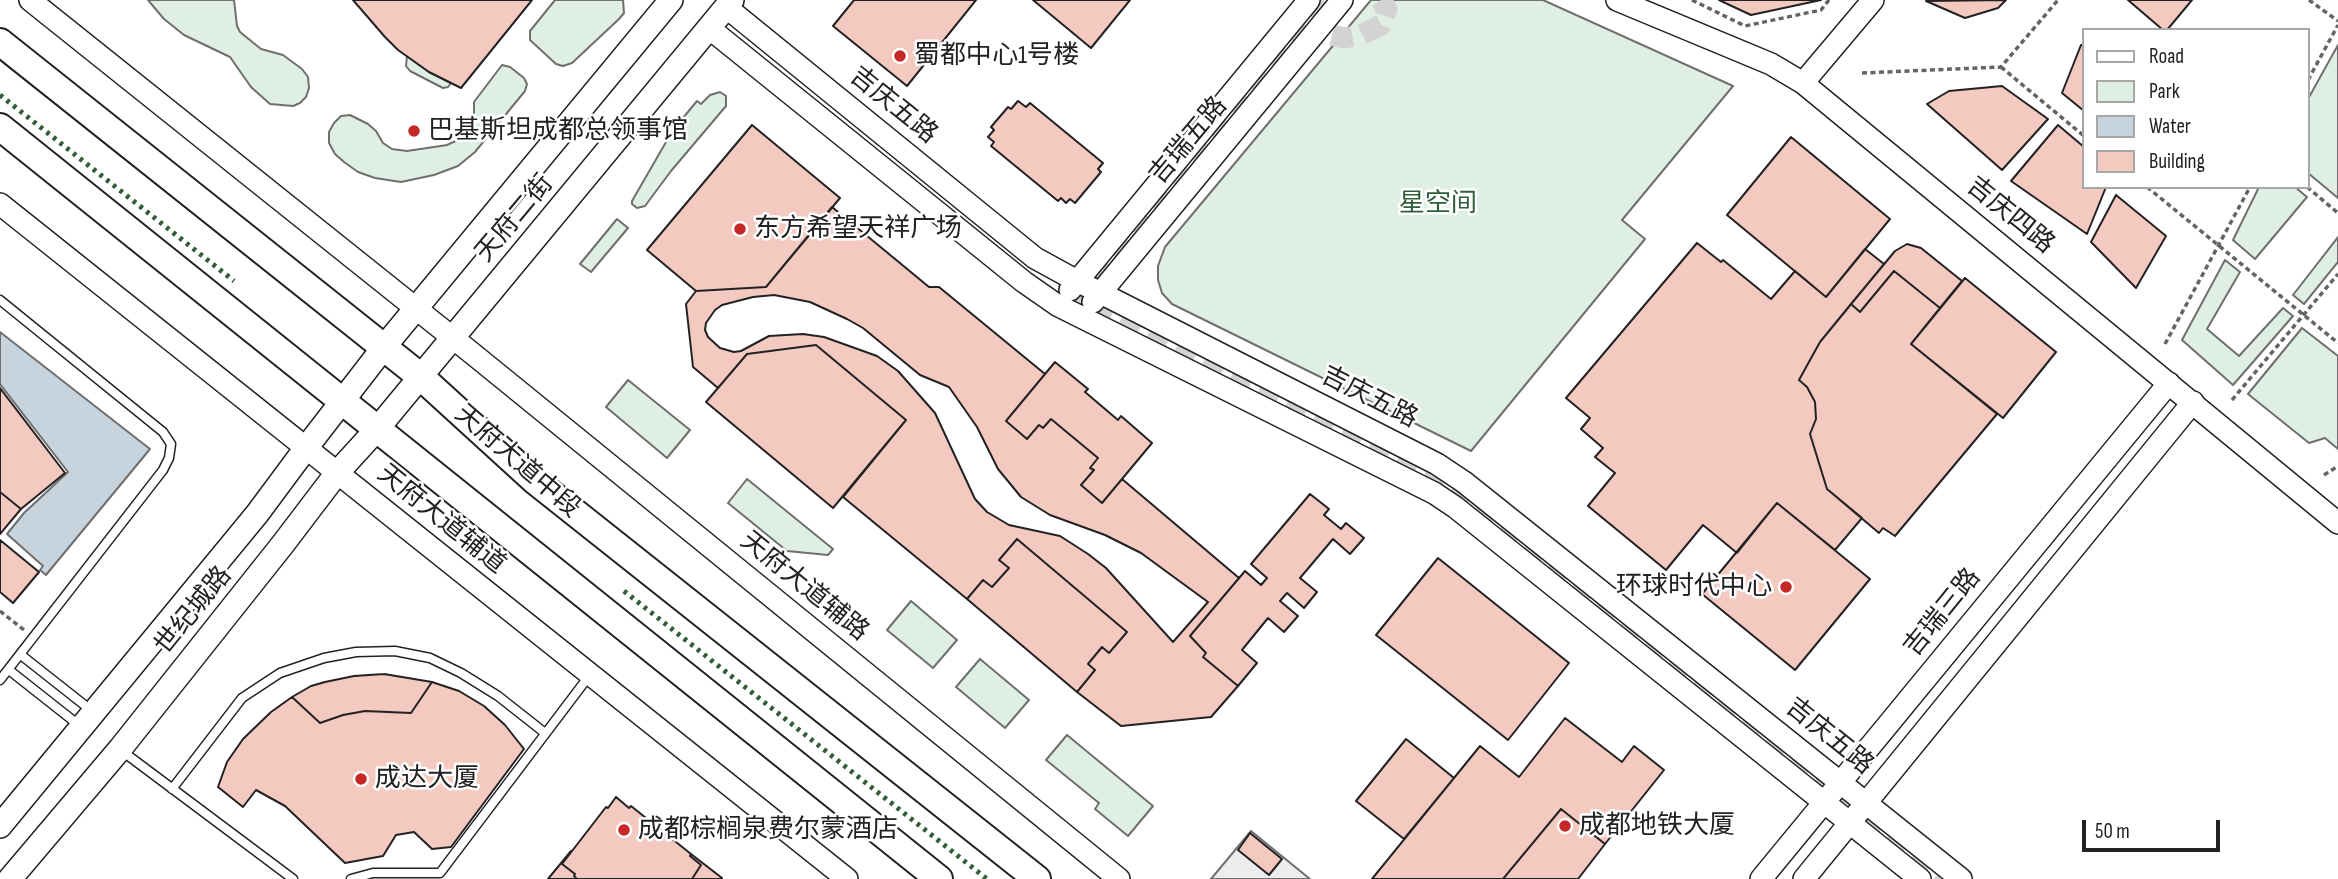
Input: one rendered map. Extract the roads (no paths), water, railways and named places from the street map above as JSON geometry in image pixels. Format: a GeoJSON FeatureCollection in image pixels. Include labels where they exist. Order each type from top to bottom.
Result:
{"type":"FeatureCollection","features":[{"type":"Feature","properties":{"kind":"main road","name":"天府二街"},"geometry":{"type":"LineString","coordinates":[[384,347],[671,0]]}},
{"type":"Feature","properties":{"kind":"main road","name":"天府二街"},"geometry":{"type":"LineString","coordinates":[[421,377],[729,4]]}},
{"type":"Feature","properties":{"kind":"main road","name":"天府大道中段"},"geometry":{"type":"LineString","coordinates":[[0,42],[421,377],[534,480],[1037,879]]}},
{"type":"Feature","properties":{"kind":"main road"},"geometry":{"type":"LineString","coordinates":[[0,127],[939,879]]}},
{"type":"Feature","properties":{"kind":"main road","name":"世纪城路"},"geometry":{"type":"LineString","coordinates":[[0,826],[257,514],[384,347]]}},
{"type":"Feature","properties":{"kind":"main road","name":"世纪城路"},"geometry":{"type":"LineString","coordinates":[[10,879],[120,749],[337,473],[421,377]]}},
{"type":"Feature","properties":{"kind":"street"},"geometry":{"type":"LineString","coordinates":[[30,0],[453,338]]}},
{"type":"Feature","properties":{"kind":"street","name":"吉瑞五路"},"geometry":{"type":"LineString","coordinates":[[1057,305],[1309,0]]}},
{"type":"Feature","properties":{"kind":"street","name":"吉瑞五路"},"geometry":{"type":"LineString","coordinates":[[1080,317],[1326,31],[1342,0]]}},
{"type":"Feature","properties":{"kind":"street","name":"吉庆四路"},"geometry":{"type":"LineString","coordinates":[[1617,0],[1772,64],[1804,83],[2338,523]]}},
{"type":"Feature","properties":{"kind":"street"},"geometry":{"type":"LineString","coordinates":[[1804,83],[1873,0]]}},
{"type":"Feature","properties":{"kind":"street","name":"吉庆五路"},"geometry":{"type":"LineString","coordinates":[[729,4],[1035,258],[1413,452],[1464,482],[1961,879]]}},
{"type":"Feature","properties":{"kind":"street","name":"吉庆五路"},"geometry":{"type":"LineString","coordinates":[[709,28],[1024,282],[1057,305],[1434,493],[1920,879]]}},
{"type":"Feature","properties":{"kind":"street","name":"天府大道辅道"},"geometry":{"type":"LineString","coordinates":[[0,204],[847,879]]}},
{"type":"Feature","properties":{"kind":"street","name":"天府大道辅路"},"geometry":{"type":"LineString","coordinates":[[453,338],[1119,879]]}},
{"type":"Feature","properties":{"kind":"street","name":"吉瑞三路"},"geometry":{"type":"LineString","coordinates":[[1761,879],[2169,383]]}},
{"type":"Feature","properties":{"kind":"street"},"geometry":{"type":"LineString","coordinates":[[1804,879],[2193,402]]}},
{"type":"Feature","properties":{"kind":"lane"},"geometry":{"type":"LineString","coordinates":[[0,300],[163,432],[171,444],[169,458],[163,470],[0,680]]}},
{"type":"Feature","properties":{"kind":"lane"},"geometry":{"type":"LineString","coordinates":[[173,789],[242,698],[280,673],[324,658],[356,652],[395,651],[430,658],[498,696],[545,733]]}},
{"type":"Feature","properties":{"kind":"lane"},"geometry":{"type":"LineString","coordinates":[[21,654],[88,720]]}},
{"type":"Feature","properties":{"kind":"lane"},"geometry":{"type":"LineString","coordinates":[[9,670],[88,720]]}},
{"type":"Feature","properties":{"kind":"lane"},"geometry":{"type":"LineString","coordinates":[[351,879],[373,873],[440,873],[590,675]]}},
{"type":"Feature","properties":{"kind":"lane"},"geometry":{"type":"LineString","coordinates":[[120,749],[293,879]]}},
{"type":"Feature","properties":{"kind":"water"},"geometry":{"type":"Polygon","coordinates":[[[0,332],[150,449],[46,575],[40,570],[43,566],[7,534],[24,513],[68,472],[0,384],[0,332]]]}},
{"type":"Feature","properties":{"kind":"tunnel"},"geometry":{"type":"LineString","coordinates":[[1324,0],[1078,297],[1433,478],[1467,500],[1940,879]]}},
{"type":"Feature","properties":{"kind":"tunnel"},"geometry":{"type":"LineString","coordinates":[[1332,35],[1344,38],[1361,35],[1381,25],[1387,9],[1381,0]]}},
{"type":"Feature","properties":{"kind":"place","name":"蜀都中心1号楼"},"geometry":{"type":"Point","coordinates":[900,56]}},
{"type":"Feature","properties":{"kind":"place","name":"巴基斯坦成都总领事馆"},"geometry":{"type":"Point","coordinates":[414,131]}},
{"type":"Feature","properties":{"kind":"place","name":"东方希望天祥广场"},"geometry":{"type":"Point","coordinates":[740,229]}},
{"type":"Feature","properties":{"kind":"place","name":"环球时代中心"},"geometry":{"type":"Point","coordinates":[1786,587]}},
{"type":"Feature","properties":{"kind":"place","name":"成达大厦"},"geometry":{"type":"Point","coordinates":[361,779]}},
{"type":"Feature","properties":{"kind":"place","name":"成都地铁大厦"},"geometry":{"type":"Point","coordinates":[1565,826]}},
{"type":"Feature","properties":{"kind":"place","name":"成都棕榈泉费尔蒙酒店"},"geometry":{"type":"Point","coordinates":[624,830]}},
{"type":"Feature","properties":{"kind":"park label","name":"星空间"},"geometry":{"type":"Point","coordinates":[1438,204]}}]}
